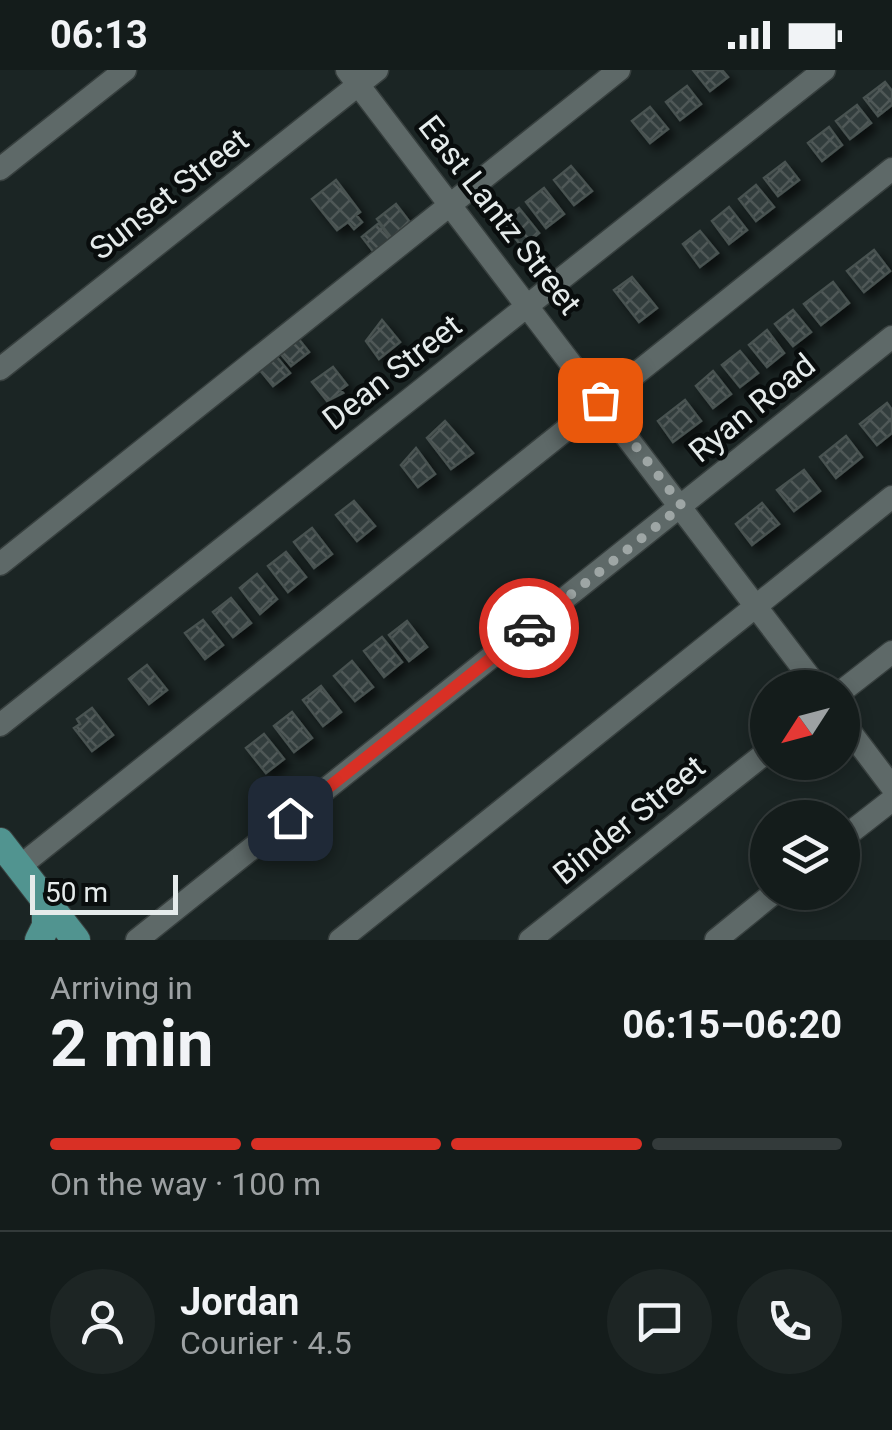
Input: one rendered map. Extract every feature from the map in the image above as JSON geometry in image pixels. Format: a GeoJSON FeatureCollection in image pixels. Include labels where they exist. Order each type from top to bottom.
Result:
{"type":"FeatureCollection","features":[{"type":"Feature","properties":{"kind":"main road"},"geometry":{"type":"LineString","coordinates":[[0,842],[76,940]]}},
{"type":"Feature","properties":{"kind":"main road"},"geometry":{"type":"LineString","coordinates":[[39,940],[46,926],[46,901]]}},
{"type":"Feature","properties":{"kind":"street"},"geometry":{"type":"LineString","coordinates":[[0,169],[125,70]]}},
{"type":"Feature","properties":{"kind":"street","name":"Sunset Street"},"geometry":{"type":"LineString","coordinates":[[0,369],[353,78],[378,70]]}},
{"type":"Feature","properties":{"kind":"street"},"geometry":{"type":"LineString","coordinates":[[0,564],[619,70]]}},
{"type":"Feature","properties":{"kind":"street","name":"Dean Street"},"geometry":{"type":"LineString","coordinates":[[0,724],[824,70]]}},
{"type":"Feature","properties":{"kind":"street","name":"East Lantz Street"},"geometry":{"type":"LineString","coordinates":[[353,78],[804,670]]}},
{"type":"Feature","properties":{"kind":"street"},"geometry":{"type":"LineString","coordinates":[[19,867],[892,168]]}},
{"type":"Feature","properties":{"kind":"street","name":"Ryan Road"},"geometry":{"type":"LineString","coordinates":[[136,940],[892,338]]}},
{"type":"Feature","properties":{"kind":"street"},"geometry":{"type":"LineString","coordinates":[[340,940],[892,496]]}},
{"type":"Feature","properties":{"kind":"street"},"geometry":{"type":"LineString","coordinates":[[860,677],[892,652]]}},
{"type":"Feature","properties":{"kind":"street"},"geometry":{"type":"LineString","coordinates":[[860,745],[892,787]]}},
{"type":"Feature","properties":{"kind":"street","name":"Binder Street"},"geometry":{"type":"LineString","coordinates":[[530,940],[750,765]]}},
{"type":"Feature","properties":{"kind":"street"},"geometry":{"type":"LineString","coordinates":[[860,825],[892,800]]}},
{"type":"Feature","properties":{"kind":"street"},"geometry":{"type":"LineString","coordinates":[[716,940],[753,910]]}},
{"type":"Feature","properties":{"kind":"building"},"geometry":{"type":"Polygon","coordinates":[[[693,70],[722,70],[728,77],[710,91],[693,70]]]}},
{"type":"Feature","properties":{"kind":"building"},"geometry":{"type":"Polygon","coordinates":[[[885,82],[892,91],[892,105],[878,116],[864,98],[885,82]]]}},
{"type":"Feature","properties":{"kind":"building"},"geometry":{"type":"Polygon","coordinates":[[[687,86],[701,104],[680,120],[666,102],[687,86]]]}},
{"type":"Feature","properties":{"kind":"building"},"geometry":{"type":"Polygon","coordinates":[[[857,105],[871,123],[850,139],[836,121],[857,105]]]}},
{"type":"Feature","properties":{"kind":"building"},"geometry":{"type":"Polygon","coordinates":[[[650,107],[668,129],[650,143],[632,121],[650,107]]]}},
{"type":"Feature","properties":{"kind":"building"},"geometry":{"type":"Polygon","coordinates":[[[829,127],[842,145],[822,161],[808,143],[829,127]]]}},
{"type":"Feature","properties":{"kind":"building"},"geometry":{"type":"Polygon","coordinates":[[[785,162],[799,180],[778,196],[764,178],[785,162]]]}},
{"type":"Feature","properties":{"kind":"building"},"geometry":{"type":"Polygon","coordinates":[[[571,166],[592,191],[574,205],[554,180],[571,166]]]}},
{"type":"Feature","properties":{"kind":"building"},"geometry":{"type":"Polygon","coordinates":[[[336,180],[360,212],[356,215],[362,222],[354,229],[348,222],[337,230],[312,199],[336,180]]]}},
{"type":"Feature","properties":{"kind":"building"},"geometry":{"type":"Polygon","coordinates":[[[756,185],[774,207],[756,221],[739,199],[756,185]]]}},
{"type":"Feature","properties":{"kind":"building"},"geometry":{"type":"Polygon","coordinates":[[[544,188],[564,214],[546,228],[526,202],[544,188]]]}},
{"type":"Feature","properties":{"kind":"building"},"geometry":{"type":"Polygon","coordinates":[[[396,204],[412,225],[393,240],[377,219],[396,204]]]}},
{"type":"Feature","properties":{"kind":"building"},"geometry":{"type":"Polygon","coordinates":[[[729,207],[747,230],[729,244],[712,221],[729,207]]]}},
{"type":"Feature","properties":{"kind":"building"},"geometry":{"type":"Polygon","coordinates":[[[519,208],[539,233],[522,247],[502,221],[519,208]]]}},
{"type":"Feature","properties":{"kind":"building"},"geometry":{"type":"Polygon","coordinates":[[[379,223],[393,242],[376,255],[362,237],[379,223]]]}},
{"type":"Feature","properties":{"kind":"building"},"geometry":{"type":"Polygon","coordinates":[[[700,231],[718,253],[700,267],[683,244],[700,231]]]}},
{"type":"Feature","properties":{"kind":"building"},"geometry":{"type":"Polygon","coordinates":[[[874,250],[890,271],[864,292],[847,271],[874,250]]]}},
{"type":"Feature","properties":{"kind":"building"},"geometry":{"type":"Polygon","coordinates":[[[632,277],[657,308],[639,322],[614,290],[632,277]]]}},
{"type":"Feature","properties":{"kind":"building"},"geometry":{"type":"Polygon","coordinates":[[[833,282],[849,303],[821,325],[804,304],[833,282]]]}},
{"type":"Feature","properties":{"kind":"building"},"geometry":{"type":"Polygon","coordinates":[[[793,310],[811,332],[793,346],[775,324],[793,310]]]}},
{"type":"Feature","properties":{"kind":"building"},"geometry":{"type":"Polygon","coordinates":[[[382,320],[400,342],[379,359],[366,341],[382,320]]]}},
{"type":"Feature","properties":{"kind":"building"},"geometry":{"type":"Polygon","coordinates":[[[767,330],[784,353],[767,367],[749,345],[767,330]]]}},
{"type":"Feature","properties":{"kind":"building"},"geometry":{"type":"Polygon","coordinates":[[[297,337],[309,352],[291,366],[279,352],[297,337]]]}},
{"type":"Feature","properties":{"kind":"building"},"geometry":{"type":"Polygon","coordinates":[[[740,351],[758,373],[740,387],[722,365],[740,351]]]}},
{"type":"Feature","properties":{"kind":"building"},"geometry":{"type":"Polygon","coordinates":[[[276,356],[290,373],[273,386],[259,369],[276,356]]]}},
{"type":"Feature","properties":{"kind":"building"},"geometry":{"type":"Polygon","coordinates":[[[333,367],[347,385],[340,390],[343,393],[327,401],[312,382],[333,367]]]}},
{"type":"Feature","properties":{"kind":"building"},"geometry":{"type":"Polygon","coordinates":[[[713,371],[731,394],[713,408],[696,386],[713,371]]]}},
{"type":"Feature","properties":{"kind":"building"},"geometry":{"type":"Polygon","coordinates":[[[685,400],[701,421],[673,442],[658,421],[685,400]]]}},
{"type":"Feature","properties":{"kind":"building"},"geometry":{"type":"Polygon","coordinates":[[[887,403],[892,410],[892,433],[877,445],[860,424],[887,403]]]}},
{"type":"Feature","properties":{"kind":"building"},"geometry":{"type":"Polygon","coordinates":[[[445,421],[473,453],[451,469],[427,438],[445,421]]]}},
{"type":"Feature","properties":{"kind":"building"},"geometry":{"type":"Polygon","coordinates":[[[846,436],[862,457],[836,478],[820,457],[846,436]]]}},
{"type":"Feature","properties":{"kind":"building"},"geometry":{"type":"Polygon","coordinates":[[[416,448],[435,474],[418,487],[401,465],[416,448]]]}},
{"type":"Feature","properties":{"kind":"building"},"geometry":{"type":"Polygon","coordinates":[[[804,470],[820,491],[794,511],[777,490],[804,470]]]}},
{"type":"Feature","properties":{"kind":"building"},"geometry":{"type":"Polygon","coordinates":[[[354,501],[375,526],[357,541],[336,515],[354,501]]]}},
{"type":"Feature","properties":{"kind":"building"},"geometry":{"type":"Polygon","coordinates":[[[762,503],[779,524],[752,545],[736,524],[762,503]]]}},
{"type":"Feature","properties":{"kind":"building"},"geometry":{"type":"Polygon","coordinates":[[[312,528],[332,554],[314,568],[294,542],[312,528]]]}},
{"type":"Feature","properties":{"kind":"building"},"geometry":{"type":"Polygon","coordinates":[[[286,552],[306,577],[288,592],[268,566],[286,552]]]}},
{"type":"Feature","properties":{"kind":"building"},"geometry":{"type":"Polygon","coordinates":[[[257,574],[277,599],[260,614],[240,588],[257,574]]]}},
{"type":"Feature","properties":{"kind":"building"},"geometry":{"type":"Polygon","coordinates":[[[231,598],[251,623],[233,637],[213,612],[231,598]]]}},
{"type":"Feature","properties":{"kind":"building"},"geometry":{"type":"Polygon","coordinates":[[[203,620],[223,645],[205,659],[185,633],[203,620]]]}},
{"type":"Feature","properties":{"kind":"building"},"geometry":{"type":"Polygon","coordinates":[[[407,621],[427,647],[409,661],[389,635],[407,621]]]}},
{"type":"Feature","properties":{"kind":"building"},"geometry":{"type":"Polygon","coordinates":[[[382,637],[402,662],[384,677],[364,651],[382,637]]]}},
{"type":"Feature","properties":{"kind":"building"},"geometry":{"type":"Polygon","coordinates":[[[352,661],[373,687],[355,701],[334,676],[352,661]]]}},
{"type":"Feature","properties":{"kind":"building"},"geometry":{"type":"Polygon","coordinates":[[[147,665],[167,690],[149,704],[129,679],[147,665]]]}},
{"type":"Feature","properties":{"kind":"building"},"geometry":{"type":"Polygon","coordinates":[[[321,686],[341,712],[323,726],[303,700],[321,686]]]}},
{"type":"Feature","properties":{"kind":"building"},"geometry":{"type":"Polygon","coordinates":[[[92,708],[113,735],[92,751],[74,728],[80,724],[77,719],[92,708]]]}},
{"type":"Feature","properties":{"kind":"building"},"geometry":{"type":"Polygon","coordinates":[[[292,712],[312,738],[294,752],[274,726],[292,712]]]}},
{"type":"Feature","properties":{"kind":"building"},"geometry":{"type":"Polygon","coordinates":[[[264,734],[284,759],[266,773],[246,748],[264,734]]]}},
{"type":"Feature","properties":{"kind":"way so far"},"geometry":{"type":"LineString","coordinates":[[529,628],[682,506],[600,400]]}},
{"type":"Feature","properties":{"kind":"route"},"geometry":{"type":"LineString","coordinates":[[290,818],[529,628]]}}]}
